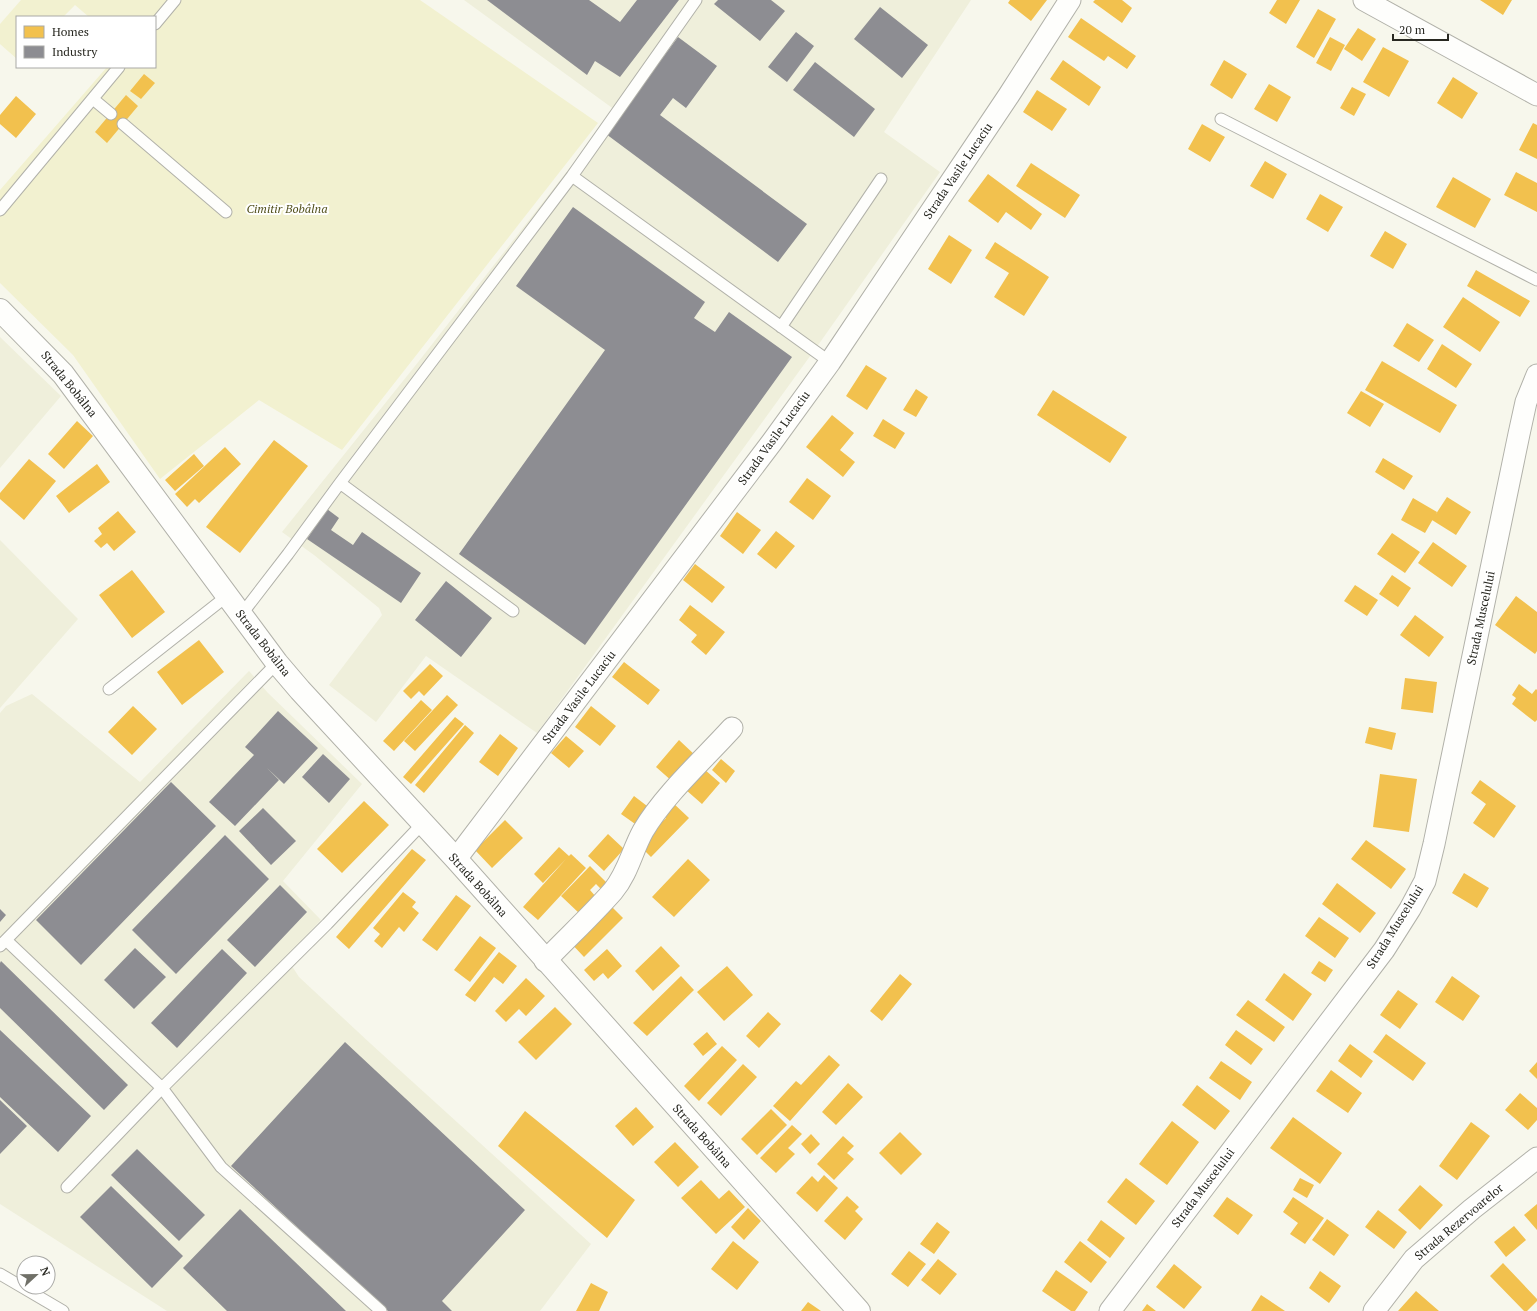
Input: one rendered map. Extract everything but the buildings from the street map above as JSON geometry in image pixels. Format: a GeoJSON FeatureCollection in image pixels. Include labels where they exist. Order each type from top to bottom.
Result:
{"type":"FeatureCollection","features":[{"type":"Feature","properties":{"kind":"main road","name":"Strada Bobâlna"},"geometry":{"type":"LineString","coordinates":[[0,310],[63,374],[241,615],[277,663],[300,690],[456,859],[854,1309]]}},
{"type":"Feature","properties":{"kind":"street","name":"Strada Vasile Lucaciu"},"geometry":{"type":"LineString","coordinates":[[456,859],[772,442],[830,362],[1009,95],[1070,0]]}},
{"type":"Feature","properties":{"kind":"street"},"geometry":{"type":"LineString","coordinates":[[1364,0],[1537,95]]}},
{"type":"Feature","properties":{"kind":"street","name":"Strada Muscelului"},"geometry":{"type":"LineString","coordinates":[[1110,1311],[1384,950],[1425,881],[1439,823],[1518,434],[1526,402],[1537,375]]}},
{"type":"Feature","properties":{"kind":"street"},"geometry":{"type":"LineString","coordinates":[[546,961],[614,890],[627,869],[644,831],[655,815],[732,728]]}},
{"type":"Feature","properties":{"kind":"street","name":"Strada Rezervoarelor"},"geometry":{"type":"LineString","coordinates":[[1374,1311],[1414,1259],[1472,1209],[1537,1158]]}},
{"type":"Feature","properties":{"kind":"lane"},"geometry":{"type":"LineString","coordinates":[[156,23],[175,0]]}},
{"type":"Feature","properties":{"kind":"lane"},"geometry":{"type":"LineString","coordinates":[[241,615],[572,176],[696,0]]}},
{"type":"Feature","properties":{"kind":"lane"},"geometry":{"type":"LineString","coordinates":[[0,210],[118,68]]}},
{"type":"Feature","properties":{"kind":"lane"},"geometry":{"type":"LineString","coordinates":[[93,99],[111,114]]}},
{"type":"Feature","properties":{"kind":"lane"},"geometry":{"type":"LineString","coordinates":[[1221,119],[1537,280]]}},
{"type":"Feature","properties":{"kind":"lane"},"geometry":{"type":"LineString","coordinates":[[123,124],[226,212]]}},
{"type":"Feature","properties":{"kind":"lane"},"geometry":{"type":"LineString","coordinates":[[572,176],[830,362]]}},
{"type":"Feature","properties":{"kind":"lane"},"geometry":{"type":"LineString","coordinates":[[781,327],[881,179]]}},
{"type":"Feature","properties":{"kind":"lane"},"geometry":{"type":"LineString","coordinates":[[340,483],[513,611]]}},
{"type":"Feature","properties":{"kind":"lane"},"geometry":{"type":"LineString","coordinates":[[109,689],[227,596]]}},
{"type":"Feature","properties":{"kind":"lane"},"geometry":{"type":"LineString","coordinates":[[277,663],[3,943],[162,1088],[222,1167],[381,1311]]}},
{"type":"Feature","properties":{"kind":"lane"},"geometry":{"type":"LineString","coordinates":[[66,1187],[162,1088],[327,924],[423,823]]}},
{"type":"Feature","properties":{"kind":"lane"},"geometry":{"type":"LineString","coordinates":[[0,1274],[63,1311]]}},
{"type":"Feature","properties":{"kind":"shaded area"},"geometry":{"type":"Polygon","coordinates":[[[464,0],[971,0],[884,132],[940,172],[821,341],[537,733],[426,656],[376,722],[329,685],[382,615],[379,608],[314,555],[282,532],[419,361],[615,110],[464,0]]]}},
{"type":"Feature","properties":{"kind":"shaded area"},"geometry":{"type":"Polygon","coordinates":[[[0,337],[61,396],[0,468],[0,337]]]}},
{"type":"Feature","properties":{"kind":"shaded area"},"geometry":{"type":"Polygon","coordinates":[[[0,540],[78,619],[0,708],[0,540]]]}},
{"type":"Feature","properties":{"kind":"shaded area"},"geometry":{"type":"Polygon","coordinates":[[[249,671],[268,693],[362,784],[283,881],[321,920],[286,957],[299,977],[591,1244],[540,1311],[167,1311],[0,1204],[0,713],[6,706],[32,694],[140,782],[249,671]]]}},
{"type":"Feature","properties":{"kind":"green space","name":"Cimitir Bobâlna"},"geometry":{"type":"Polygon","coordinates":[[[21,0],[420,0],[598,123],[342,450],[259,400],[160,479],[73,355],[0,283],[0,190],[106,68],[156,68],[156,16],[88,16],[75,5],[64,16],[16,16],[16,58],[0,44],[0,24],[21,0]]]}}]}
